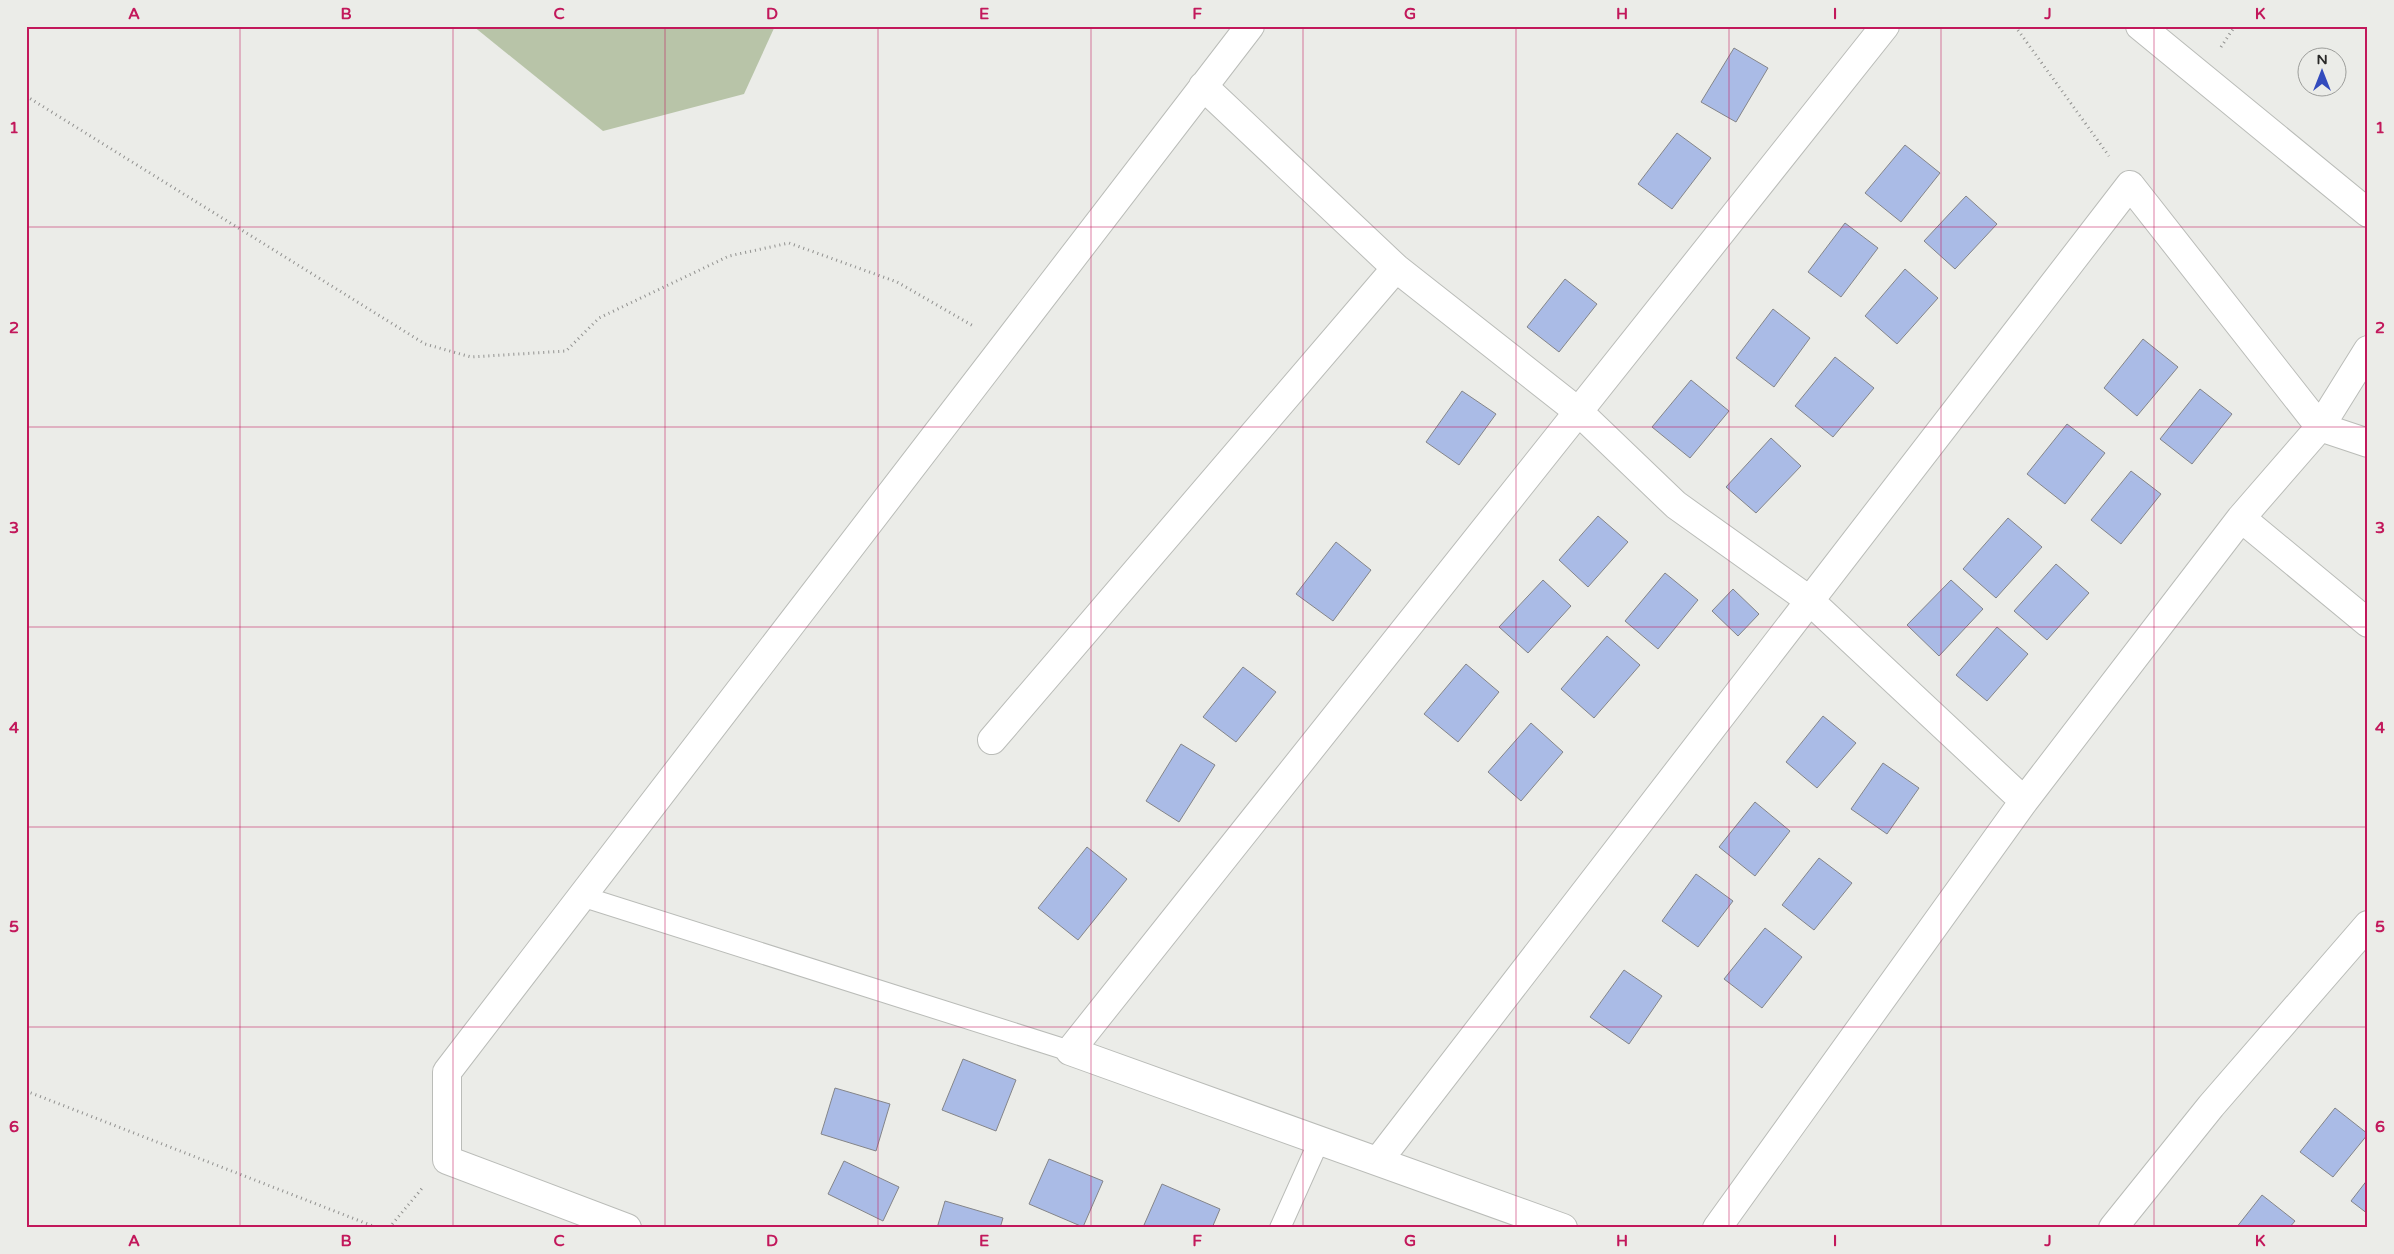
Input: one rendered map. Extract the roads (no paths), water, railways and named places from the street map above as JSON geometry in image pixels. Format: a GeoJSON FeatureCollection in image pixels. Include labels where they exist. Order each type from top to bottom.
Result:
{"type":"FeatureCollection","features":[{"type":"Feature","properties":{"kind":"street"},"geometry":{"type":"LineString","coordinates":[[627,1228],[446,1160],[446,1072],[1250,26]]}},
{"type":"Feature","properties":{"kind":"street"},"geometry":{"type":"LineString","coordinates":[[1563,1228],[1070,1051],[1580,413],[1885,26]]}},
{"type":"Feature","properties":{"kind":"street"},"geometry":{"type":"LineString","coordinates":[[2140,26],[2368,213]]}},
{"type":"Feature","properties":{"kind":"street"},"geometry":{"type":"LineString","coordinates":[[1204,86],[1396,268],[1580,413],[1676,504],[1809,600],[2024,800]]}},
{"type":"Feature","properties":{"kind":"street"},"geometry":{"type":"LineString","coordinates":[[1378,1161],[2130,185],[2320,427],[2368,443]]}},
{"type":"Feature","properties":{"kind":"street"},"geometry":{"type":"LineString","coordinates":[[992,740],[1396,268]]}},
{"type":"Feature","properties":{"kind":"street"},"geometry":{"type":"LineString","coordinates":[[1717,1228],[2024,800],[2241,518],[2320,427],[2368,350]]}},
{"type":"Feature","properties":{"kind":"street"},"geometry":{"type":"LineString","coordinates":[[2241,518],[2368,623]]}},
{"type":"Feature","properties":{"kind":"street"},"geometry":{"type":"LineString","coordinates":[[2113,1228],[2211,1106],[2368,926]]}},
{"type":"Feature","properties":{"kind":"lane"},"geometry":{"type":"LineString","coordinates":[[581,896],[1070,1051]]}},
{"type":"Feature","properties":{"kind":"lane"},"geometry":{"type":"LineString","coordinates":[[1280,1228],[1319,1141]]}}]}
